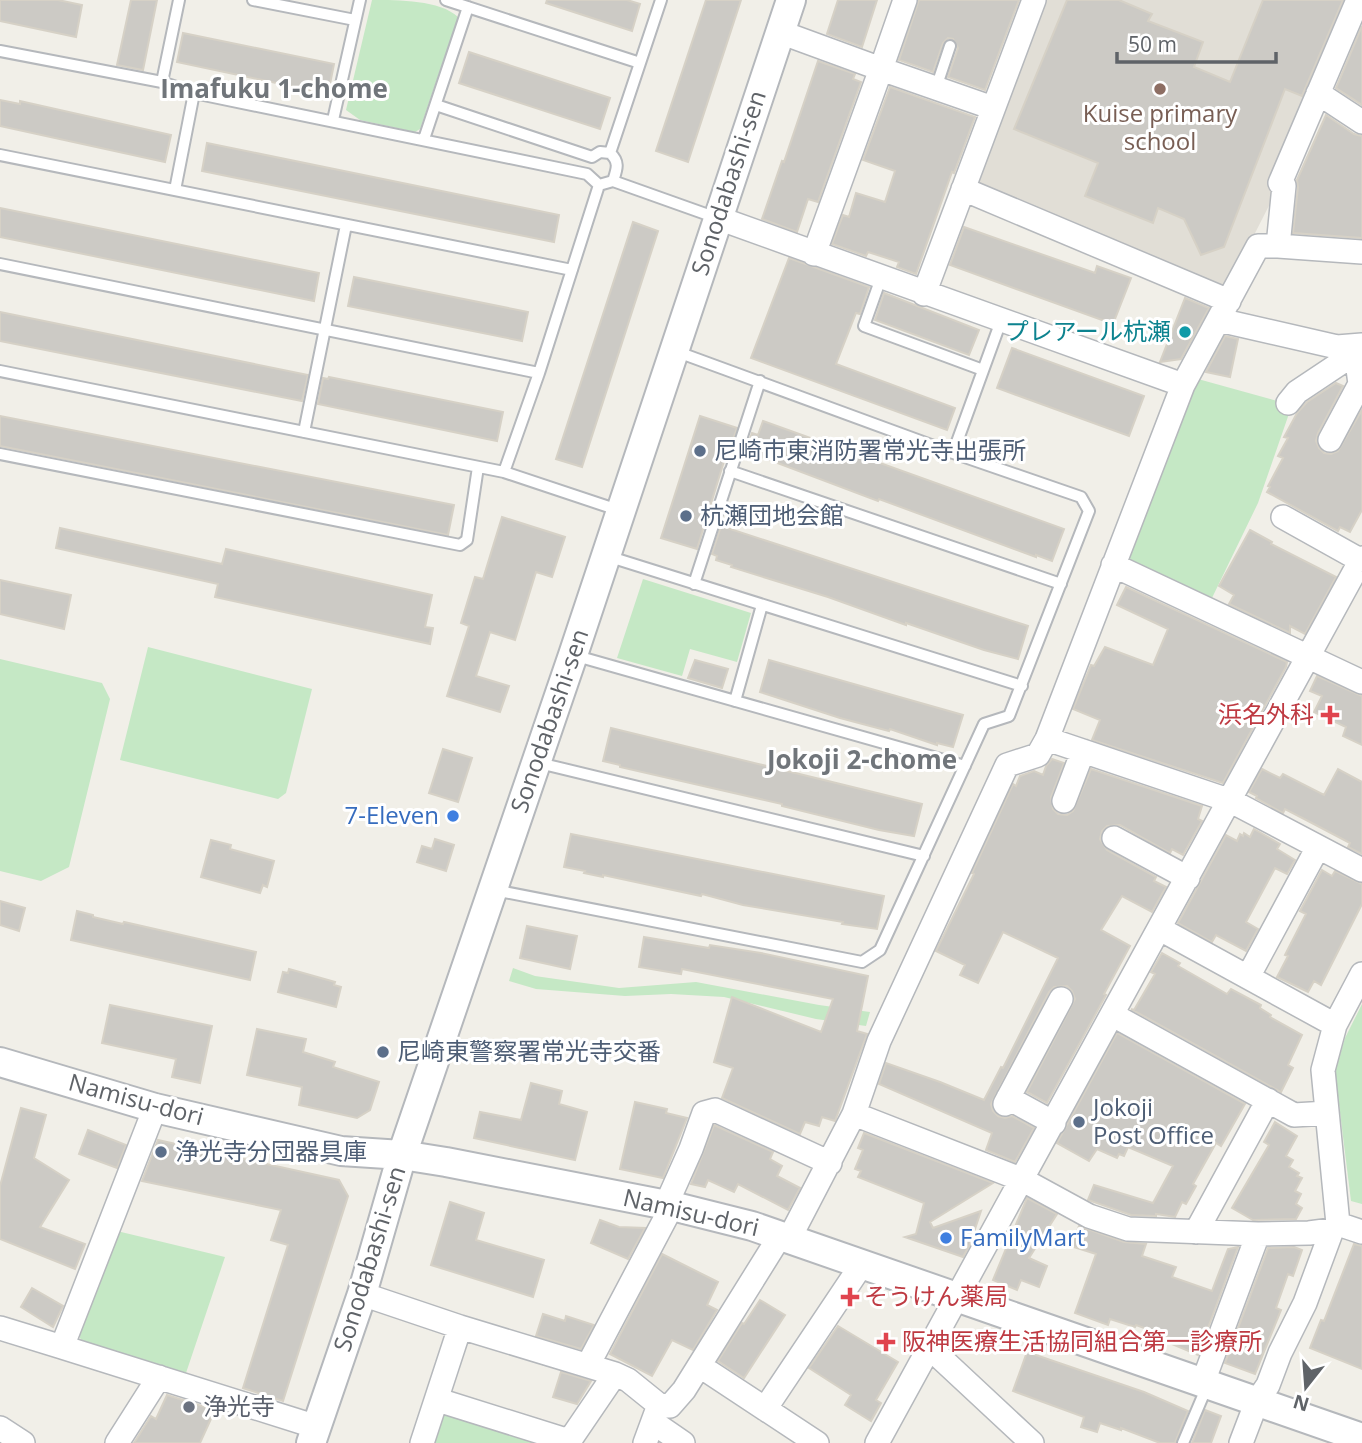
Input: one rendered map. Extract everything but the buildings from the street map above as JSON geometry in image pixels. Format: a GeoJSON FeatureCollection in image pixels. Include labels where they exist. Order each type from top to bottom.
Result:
{"type":"FeatureCollection","features":[{"type":"Feature","properties":{"kind":"street","name":"Sonodabashi-sen"},"geometry":{"type":"LineString","coordinates":[[316,1438],[362,1294],[402,1155],[491,890],[537,763],[791,0]]}},
{"type":"Feature","properties":{"kind":"street"},"geometry":{"type":"LineString","coordinates":[[814,254],[905,0]]}},
{"type":"Feature","properties":{"kind":"street"},"geometry":{"type":"LineString","coordinates":[[924,294],[1034,0]]}},
{"type":"Feature","properties":{"kind":"street"},"geometry":{"type":"LineString","coordinates":[[1278,246],[1284,186],[1280,183],[1358,0]]}},
{"type":"Feature","properties":{"kind":"street"},"geometry":{"type":"LineString","coordinates":[[780,32],[993,108]]}},
{"type":"Feature","properties":{"kind":"street"},"geometry":{"type":"LineString","coordinates":[[1318,93],[1362,122]]}},
{"type":"Feature","properties":{"kind":"street"},"geometry":{"type":"LineString","coordinates":[[963,189],[1224,311],[1337,347],[1359,345]]}},
{"type":"Feature","properties":{"kind":"street"},"geometry":{"type":"LineString","coordinates":[[718,218],[1183,385]]}},
{"type":"Feature","properties":{"kind":"street"},"geometry":{"type":"LineString","coordinates":[[653,1424],[700,1366],[785,1238],[830,1163],[853,1114],[880,1041],[1007,765],[1038,755],[1047,739],[1183,385],[1258,246],[1362,252]]}},
{"type":"Feature","properties":{"kind":"street"},"geometry":{"type":"LineString","coordinates":[[1288,403],[1297,392],[1342,362],[1359,345]]}},
{"type":"Feature","properties":{"kind":"street"},"geometry":{"type":"LineString","coordinates":[[1330,440],[1360,384],[1359,345]]}},
{"type":"Feature","properties":{"kind":"street"},"geometry":{"type":"LineString","coordinates":[[877,1443],[1361,559],[1283,517]]}},
{"type":"Feature","properties":{"kind":"street"},"geometry":{"type":"LineString","coordinates":[[1113,565],[1362,681]]}},
{"type":"Feature","properties":{"kind":"street"},"geometry":{"type":"LineString","coordinates":[[1047,739],[1231,800],[1362,870]]}},
{"type":"Feature","properties":{"kind":"street"},"geometry":{"type":"LineString","coordinates":[[1064,801],[1083,751]]}},
{"type":"Feature","properties":{"kind":"street"},"geometry":{"type":"LineString","coordinates":[[1114,838],[1188,878]]}},
{"type":"Feature","properties":{"kind":"street"},"geometry":{"type":"LineString","coordinates":[[1248,977],[1318,847]]}},
{"type":"Feature","properties":{"kind":"street"},"geometry":{"type":"LineString","coordinates":[[1160,929],[1335,1026]]}},
{"type":"Feature","properties":{"kind":"street"},"geometry":{"type":"LineString","coordinates":[[1241,1443],[1256,1401],[1268,1385],[1335,1227],[1323,1070],[1335,1026],[1362,974]]}},
{"type":"Feature","properties":{"kind":"street"},"geometry":{"type":"LineString","coordinates":[[1054,1123],[1007,1101],[1061,999]]}},
{"type":"Feature","properties":{"kind":"street"},"geometry":{"type":"LineString","coordinates":[[1113,1015],[1294,1115],[1327,1113]]}},
{"type":"Feature","properties":{"kind":"street","name":"Namisu-dori"},"geometry":{"type":"LineString","coordinates":[[0,1062],[155,1108],[341,1152],[402,1155],[720,1217],[1362,1438]]}},
{"type":"Feature","properties":{"kind":"street"},"geometry":{"type":"LineString","coordinates":[[1196,1232],[1268,1100]]}},
{"type":"Feature","properties":{"kind":"street"},"geometry":{"type":"LineString","coordinates":[[62,1346],[155,1108]]}},
{"type":"Feature","properties":{"kind":"street"},"geometry":{"type":"LineString","coordinates":[[588,1364],[669,1205],[704,1113],[715,1110],[830,1163]]}},
{"type":"Feature","properties":{"kind":"street"},"geometry":{"type":"LineString","coordinates":[[853,1114],[1023,1180],[1089,1216],[1128,1229],[1258,1234],[1320,1233],[1335,1227],[1362,1232]]}},
{"type":"Feature","properties":{"kind":"street"},"geometry":{"type":"LineString","coordinates":[[1205,1383],[1258,1234]]}},
{"type":"Feature","properties":{"kind":"street"},"geometry":{"type":"LineString","coordinates":[[765,1409],[862,1264]]}},
{"type":"Feature","properties":{"kind":"street"},"geometry":{"type":"LineString","coordinates":[[362,1294],[460,1327],[588,1364],[628,1380],[653,1424],[683,1443]]}},
{"type":"Feature","properties":{"kind":"street"},"geometry":{"type":"LineString","coordinates":[[422,1443],[460,1327]]}},
{"type":"Feature","properties":{"kind":"street"},"geometry":{"type":"LineString","coordinates":[[0,1328],[159,1377],[316,1438]]}},
{"type":"Feature","properties":{"kind":"street"},"geometry":{"type":"LineString","coordinates":[[930,1348],[1032,1443]]}},
{"type":"Feature","properties":{"kind":"street"},"geometry":{"type":"LineString","coordinates":[[700,1366],[817,1443]]}},
{"type":"Feature","properties":{"kind":"street"},"geometry":{"type":"LineString","coordinates":[[438,1400],[568,1442],[615,1374]]}},
{"type":"Feature","properties":{"kind":"street"},"geometry":{"type":"LineString","coordinates":[[117,1443],[159,1377]]}},
{"type":"Feature","properties":{"kind":"street"},"geometry":{"type":"LineString","coordinates":[[0,1429],[23,1443]]}},
{"type":"Feature","properties":{"kind":"lane"},"geometry":{"type":"LineString","coordinates":[[162,82],[179,0]]}},
{"type":"Feature","properties":{"kind":"lane"},"geometry":{"type":"LineString","coordinates":[[253,0],[355,20]]}},
{"type":"Feature","properties":{"kind":"lane"},"geometry":{"type":"LineString","coordinates":[[333,120],[360,0]]}},
{"type":"Feature","properties":{"kind":"lane"},"geometry":{"type":"LineString","coordinates":[[446,0],[639,63]]}},
{"type":"Feature","properties":{"kind":"lane"},"geometry":{"type":"LineString","coordinates":[[610,153],[662,0]]}},
{"type":"Feature","properties":{"kind":"lane"},"geometry":{"type":"LineString","coordinates":[[424,139],[468,7]]}},
{"type":"Feature","properties":{"kind":"lane"},"geometry":{"type":"LineString","coordinates":[[936,88],[950,46]]}},
{"type":"Feature","properties":{"kind":"lane"},"geometry":{"type":"LineString","coordinates":[[0,51],[162,82],[194,93],[587,174],[599,185]]}},
{"type":"Feature","properties":{"kind":"lane"},"geometry":{"type":"LineString","coordinates":[[176,190],[194,93]]}},
{"type":"Feature","properties":{"kind":"lane"},"geometry":{"type":"LineString","coordinates":[[436,104],[592,157]]}},
{"type":"Feature","properties":{"kind":"lane"},"geometry":{"type":"LineString","coordinates":[[587,174],[592,157],[600,152],[610,153],[618,166],[613,181]]}},
{"type":"Feature","properties":{"kind":"lane"},"geometry":{"type":"LineString","coordinates":[[0,155],[572,271]]}},
{"type":"Feature","properties":{"kind":"lane"},"geometry":{"type":"LineString","coordinates":[[599,185],[613,181],[718,218]]}},
{"type":"Feature","properties":{"kind":"lane"},"geometry":{"type":"LineString","coordinates":[[504,472],[539,373],[599,185]]}},
{"type":"Feature","properties":{"kind":"lane"},"geometry":{"type":"LineString","coordinates":[[304,432],[346,225]]}},
{"type":"Feature","properties":{"kind":"lane"},"geometry":{"type":"LineString","coordinates":[[0,264],[539,373]]}},
{"type":"Feature","properties":{"kind":"lane"},"geometry":{"type":"LineString","coordinates":[[881,278],[864,326],[983,370]]}},
{"type":"Feature","properties":{"kind":"lane"},"geometry":{"type":"LineString","coordinates":[[953,453],[1001,321]]}},
{"type":"Feature","properties":{"kind":"lane"},"geometry":{"type":"LineString","coordinates":[[491,890],[862,962],[880,950],[984,724],[1009,716],[1090,511],[1081,497],[674,351]]}},
{"type":"Feature","properties":{"kind":"lane"},"geometry":{"type":"LineString","coordinates":[[0,370],[504,472],[621,512]]}},
{"type":"Feature","properties":{"kind":"lane"},"geometry":{"type":"LineString","coordinates":[[694,584],[760,381]]}},
{"type":"Feature","properties":{"kind":"lane"},"geometry":{"type":"LineString","coordinates":[[0,454],[460,545],[467,540],[478,467]]}},
{"type":"Feature","properties":{"kind":"lane"},"geometry":{"type":"LineString","coordinates":[[730,471],[1061,584]]}},
{"type":"Feature","properties":{"kind":"lane"},"geometry":{"type":"LineString","coordinates":[[606,556],[1022,686]]}},
{"type":"Feature","properties":{"kind":"lane"},"geometry":{"type":"LineString","coordinates":[[735,701],[762,605]]}},
{"type":"Feature","properties":{"kind":"lane"},"geometry":{"type":"LineString","coordinates":[[573,654],[965,766]]}},
{"type":"Feature","properties":{"kind":"lane"},"geometry":{"type":"LineString","coordinates":[[537,763],[924,856]]}},
{"type":"Feature","properties":{"kind":"lane"},"geometry":{"type":"LineString","coordinates":[[1184,1443],[1205,1383]]}},
{"type":"Feature","properties":{"kind":"shaded area","name":"Kuise primary school"},"geometry":{"type":"Polygon","coordinates":[[[1044,0],[1346,0],[1269,188],[1276,192],[1227,288],[979,188],[975,179],[1044,0]]]}},
{"type":"Feature","properties":{"kind":"green space"},"geometry":{"type":"Polygon","coordinates":[[[372,0],[430,4],[458,17],[420,129],[415,132],[360,120],[346,110],[372,0]]]}},
{"type":"Feature","properties":{"kind":"green space"},"geometry":{"type":"Polygon","coordinates":[[[1198,379],[1292,405],[1258,503],[1211,600],[1132,563],[1127,551],[1198,379]]]}},
{"type":"Feature","properties":{"kind":"green space"},"geometry":{"type":"Polygon","coordinates":[[[643,579],[751,613],[737,662],[690,649],[682,676],[617,658],[643,579]]]}},
{"type":"Feature","properties":{"kind":"green space"},"geometry":{"type":"Polygon","coordinates":[[[148,647],[312,689],[286,793],[278,799],[120,760],[148,647]]]}},
{"type":"Feature","properties":{"kind":"green space"},"geometry":{"type":"Polygon","coordinates":[[[0,659],[102,683],[110,699],[69,867],[41,881],[0,871],[0,659]]]}},
{"type":"Feature","properties":{"kind":"green space"},"geometry":{"type":"Polygon","coordinates":[[[513,968],[535,976],[619,988],[696,982],[870,1012],[866,1026],[816,1019],[724,997],[671,994],[625,996],[536,989],[509,981],[513,968]]]}},
{"type":"Feature","properties":{"kind":"green space"},"geometry":{"type":"Polygon","coordinates":[[[1362,1004],[1362,1204],[1351,1201],[1335,1072],[1345,1038],[1362,1004]]]}},
{"type":"Feature","properties":{"kind":"green space"},"geometry":{"type":"Polygon","coordinates":[[[117,1231],[225,1257],[186,1373],[81,1340],[78,1333],[117,1231]]]}},
{"type":"Feature","properties":{"kind":"green space"},"geometry":{"type":"Polygon","coordinates":[[[450,1411],[553,1443],[429,1443],[438,1416],[450,1411]]]}},
{"type":"Feature","properties":{"kind":"place","name":"Kuise primary school"},"geometry":{"type":"Point","coordinates":[1160,89]}},
{"type":"Feature","properties":{"kind":"place","name":"プレアール杭瀬"},"geometry":{"type":"Point","coordinates":[1185,332]}},
{"type":"Feature","properties":{"kind":"place","name":"尼崎市東消防署常光寺出張所"},"geometry":{"type":"Point","coordinates":[700,451]}},
{"type":"Feature","properties":{"kind":"place","name":"杭瀬団地会館"},"geometry":{"type":"Point","coordinates":[686,516]}},
{"type":"Feature","properties":{"kind":"place","name":"浜名外科"},"geometry":{"type":"Point","coordinates":[1330,715]}},
{"type":"Feature","properties":{"kind":"place","name":"7-Eleven"},"geometry":{"type":"Point","coordinates":[453,816]}},
{"type":"Feature","properties":{"kind":"place","name":"尼崎東警察署常光寺交番"},"geometry":{"type":"Point","coordinates":[383,1052]}},
{"type":"Feature","properties":{"kind":"place","name":"Jokoji Post Office"},"geometry":{"type":"Point","coordinates":[1079,1122]}},
{"type":"Feature","properties":{"kind":"place","name":"浄光寺分団器具庫"},"geometry":{"type":"Point","coordinates":[161,1152]}},
{"type":"Feature","properties":{"kind":"place","name":"FamilyMart"},"geometry":{"type":"Point","coordinates":[946,1238]}},
{"type":"Feature","properties":{"kind":"place","name":"そうけん薬局"},"geometry":{"type":"Point","coordinates":[850,1297]}},
{"type":"Feature","properties":{"kind":"place","name":"阪神医療生活協同組合第一診療所"},"geometry":{"type":"Point","coordinates":[886,1342]}},
{"type":"Feature","properties":{"kind":"place","name":"浄光寺"},"geometry":{"type":"Point","coordinates":[189,1407]}},
{"type":"Feature","properties":{"kind":"district","name":"Imafuku 1-chome"},"geometry":{"type":"Point","coordinates":[274,89]}},
{"type":"Feature","properties":{"kind":"district","name":"Jokoji 2-chome"},"geometry":{"type":"Point","coordinates":[862,760]}}]}
